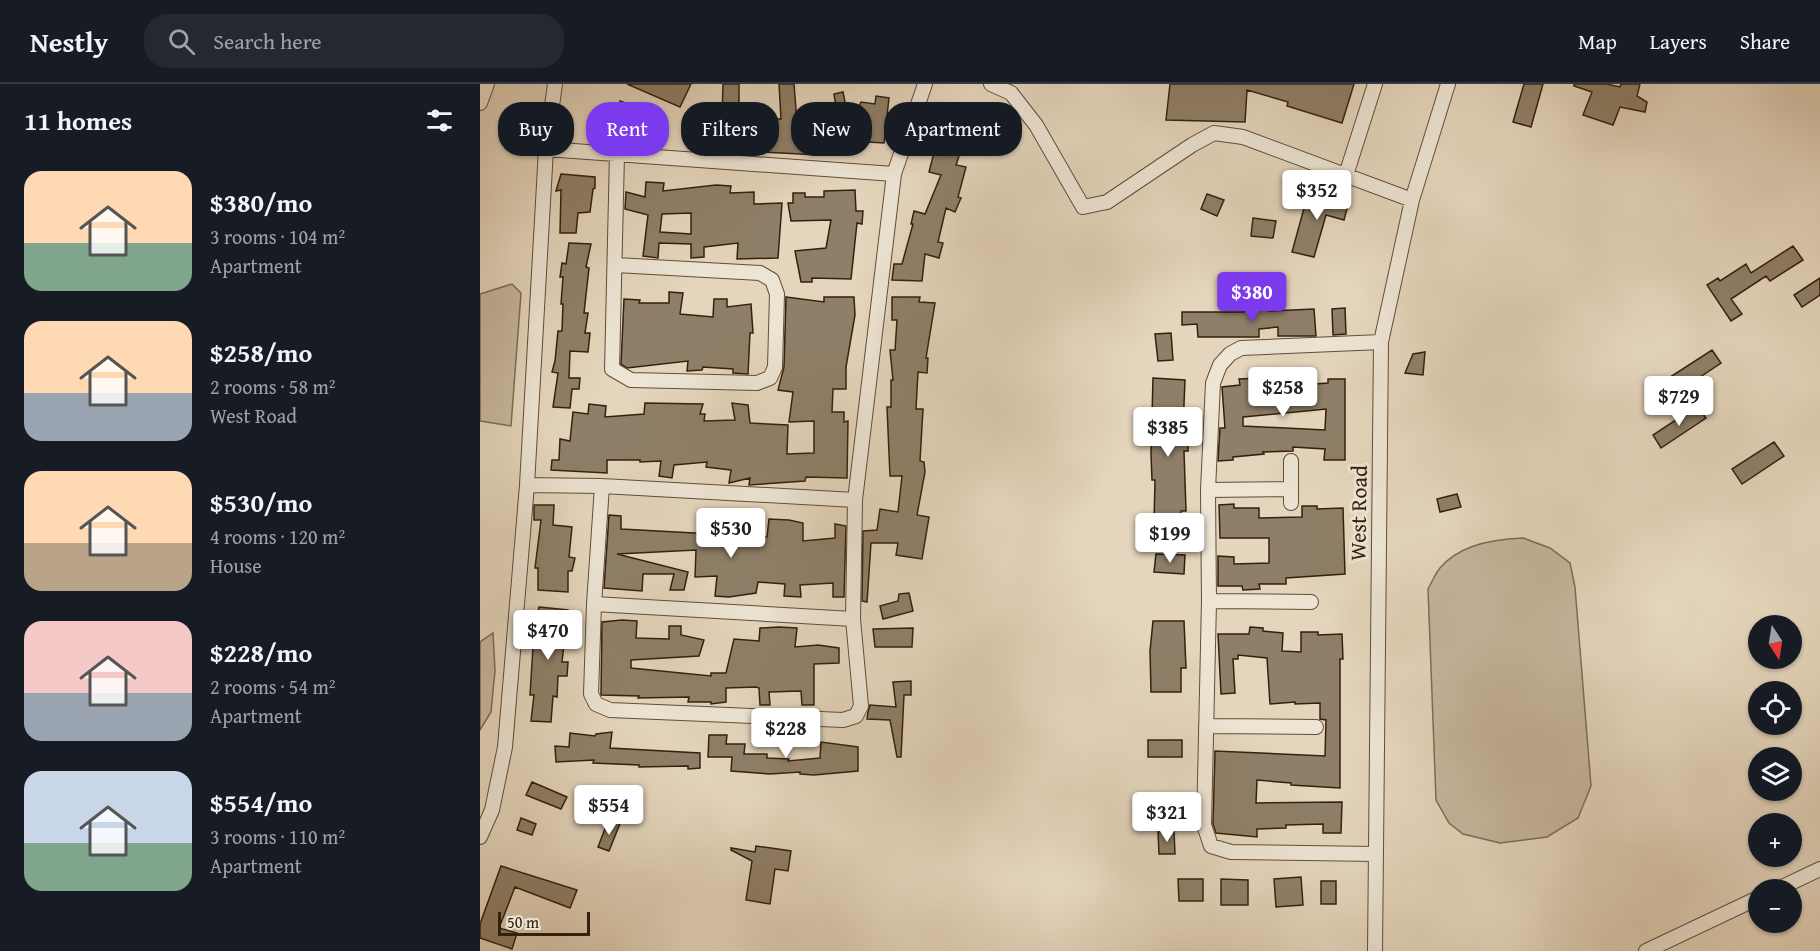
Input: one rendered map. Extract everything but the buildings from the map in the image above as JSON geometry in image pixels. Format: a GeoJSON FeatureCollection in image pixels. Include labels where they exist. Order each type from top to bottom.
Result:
{"type":"FeatureCollection","features":[{"type":"Feature","properties":{"kind":"street"},"geometry":{"type":"LineString","coordinates":[[480,103],[487,84]]}},
{"type":"Feature","properties":{"kind":"street"},"geometry":{"type":"LineString","coordinates":[[553,102],[555,84]]}},
{"type":"Feature","properties":{"kind":"street"},"geometry":{"type":"LineString","coordinates":[[602,486],[591,694],[596,704],[610,711],[848,719],[856,716],[861,706],[853,620],[855,500],[894,174],[925,84]]}},
{"type":"Feature","properties":{"kind":"street"},"geometry":{"type":"LineString","coordinates":[[991,84],[1011,93],[1036,125],[1083,207],[1107,202],[1192,145],[1214,134],[1243,137],[1412,200]]}},
{"type":"Feature","properties":{"kind":"street"},"geometry":{"type":"LineString","coordinates":[[1346,175],[1375,84]]}},
{"type":"Feature","properties":{"kind":"street","name":"West Road"},"geometry":{"type":"LineString","coordinates":[[1375,951],[1381,342],[1412,200],[1448,84]]}},
{"type":"Feature","properties":{"kind":"street"},"geometry":{"type":"LineString","coordinates":[[480,837],[492,810],[505,747],[527,485],[546,156]]}},
{"type":"Feature","properties":{"kind":"street"},"geometry":{"type":"LineString","coordinates":[[616,265],[760,273],[772,280],[777,294],[775,367],[770,378],[757,383],[631,380],[620,376],[612,369],[617,156]]}},
{"type":"Feature","properties":{"kind":"street"},"geometry":{"type":"LineString","coordinates":[[645,156],[894,174]]}},
{"type":"Feature","properties":{"kind":"street"},"geometry":{"type":"LineString","coordinates":[[1376,854],[1231,852],[1211,846],[1204,825],[1209,601],[1208,490],[1213,383],[1220,365],[1230,354],[1241,348],[1381,342]]}},
{"type":"Feature","properties":{"kind":"street"},"geometry":{"type":"LineString","coordinates":[[1291,461],[1291,503]]}},
{"type":"Feature","properties":{"kind":"street"},"geometry":{"type":"LineString","coordinates":[[527,485],[602,486],[855,500]]}},
{"type":"Feature","properties":{"kind":"street"},"geometry":{"type":"LineString","coordinates":[[1208,490],[1291,489]]}},
{"type":"Feature","properties":{"kind":"street"},"geometry":{"type":"LineString","coordinates":[[1209,601],[1311,602]]}},
{"type":"Feature","properties":{"kind":"street"},"geometry":{"type":"LineString","coordinates":[[594,604],[853,620]]}},
{"type":"Feature","properties":{"kind":"street"},"geometry":{"type":"LineString","coordinates":[[1206,726],[1316,726]]}},
{"type":"Feature","properties":{"kind":"street"},"geometry":{"type":"LineString","coordinates":[[1798,879],[1820,868]]}},
{"type":"Feature","properties":{"kind":"street"},"geometry":{"type":"LineString","coordinates":[[1646,951],[1748,903]]}},
{"type":"Feature","properties":{"kind":"shaded area"},"geometry":{"type":"Polygon","coordinates":[[[512,284],[521,293],[511,426],[480,421],[480,294],[512,284]]]}},
{"type":"Feature","properties":{"kind":"shaded area"},"geometry":{"type":"Polygon","coordinates":[[[1523,538],[1550,548],[1570,563],[1575,587],[1591,786],[1578,818],[1547,837],[1500,843],[1463,834],[1449,823],[1436,800],[1428,589],[1440,568],[1457,554],[1489,542],[1523,538]]]}},
{"type":"Feature","properties":{"kind":"shaded area"},"geometry":{"type":"Polygon","coordinates":[[[493,633],[495,671],[491,712],[480,730],[480,642],[493,633]]]}}]}
